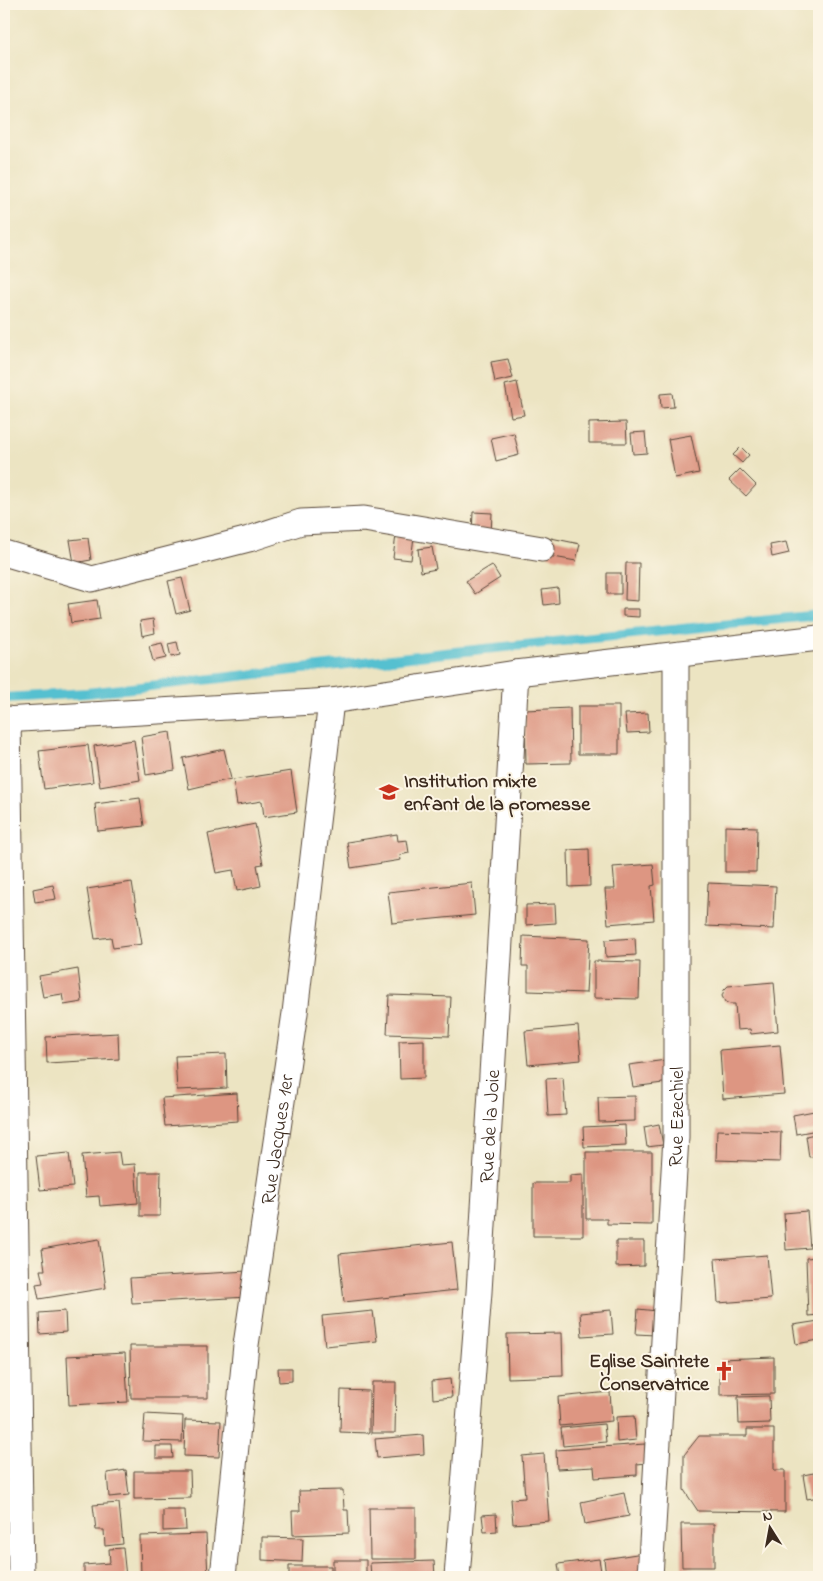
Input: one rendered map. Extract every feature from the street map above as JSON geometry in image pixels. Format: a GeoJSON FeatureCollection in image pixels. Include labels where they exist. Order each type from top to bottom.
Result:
{"type":"FeatureCollection","features":[{"type":"Feature","properties":{"kind":"street"},"geometry":{"type":"LineString","coordinates":[[4,553],[92,579],[249,540],[301,522],[364,519],[542,549]]}},
{"type":"Feature","properties":{"kind":"street"},"geometry":{"type":"LineString","coordinates":[[21,1577],[6,720],[330,701],[516,673],[819,638]]}},
{"type":"Feature","properties":{"kind":"street","name":"Rue Ezechiel"},"geometry":{"type":"LineString","coordinates":[[650,1577],[676,1137],[676,655]]}},
{"type":"Feature","properties":{"kind":"street","name":"Rue de la Joie"},"geometry":{"type":"LineString","coordinates":[[457,1577],[479,1292],[516,673]]}},
{"type":"Feature","properties":{"kind":"street","name":"Rue Jacques 1er"},"geometry":{"type":"LineString","coordinates":[[223,1577],[246,1345],[295,1013],[330,701]]}},
{"type":"Feature","properties":{"kind":"building"},"geometry":{"type":"Polygon","coordinates":[[[508,359],[513,378],[495,382],[491,362],[508,359]]]}},
{"type":"Feature","properties":{"kind":"building"},"geometry":{"type":"Polygon","coordinates":[[[517,382],[524,415],[511,417],[505,385],[517,382]]]}},
{"type":"Feature","properties":{"kind":"building"},"geometry":{"type":"Polygon","coordinates":[[[672,393],[674,407],[661,408],[660,394],[672,393]]]}},
{"type":"Feature","properties":{"kind":"building"},"geometry":{"type":"Polygon","coordinates":[[[626,422],[627,443],[589,443],[589,423],[626,422]]]}},
{"type":"Feature","properties":{"kind":"building"},"geometry":{"type":"Polygon","coordinates":[[[645,432],[647,453],[633,454],[631,433],[645,432]]]}},
{"type":"Feature","properties":{"kind":"building"},"geometry":{"type":"Polygon","coordinates":[[[514,433],[519,455],[496,461],[491,438],[514,433]]]}},
{"type":"Feature","properties":{"kind":"building"},"geometry":{"type":"Polygon","coordinates":[[[691,435],[699,473],[675,478],[668,439],[691,435]]]}},
{"type":"Feature","properties":{"kind":"building"},"geometry":{"type":"Polygon","coordinates":[[[741,447],[749,455],[742,463],[733,455],[741,447]]]}},
{"type":"Feature","properties":{"kind":"building"},"geometry":{"type":"Polygon","coordinates":[[[740,469],[756,485],[746,496],[729,480],[740,469]]]}},
{"type":"Feature","properties":{"kind":"building"},"geometry":{"type":"Polygon","coordinates":[[[473,512],[492,513],[491,535],[472,534],[473,512]]]}},
{"type":"Feature","properties":{"kind":"building"},"geometry":{"type":"Polygon","coordinates":[[[396,535],[414,537],[411,560],[393,558],[396,535]]]}},
{"type":"Feature","properties":{"kind":"building"},"geometry":{"type":"Polygon","coordinates":[[[88,538],[91,560],[74,563],[70,540],[88,538]]]}},
{"type":"Feature","properties":{"kind":"building"},"geometry":{"type":"Polygon","coordinates":[[[551,538],[580,544],[576,561],[548,556],[551,538]]]}},
{"type":"Feature","properties":{"kind":"building"},"geometry":{"type":"Polygon","coordinates":[[[786,542],[789,553],[772,557],[770,545],[786,542]]]}},
{"type":"Feature","properties":{"kind":"building"},"geometry":{"type":"Polygon","coordinates":[[[432,547],[436,569],[421,572],[418,549],[432,547]]]}},
{"type":"Feature","properties":{"kind":"building"},"geometry":{"type":"Polygon","coordinates":[[[626,563],[639,563],[638,601],[625,600],[626,563]]]}},
{"type":"Feature","properties":{"kind":"building"},"geometry":{"type":"Polygon","coordinates":[[[492,565],[500,578],[475,594],[466,581],[492,565]]]}},
{"type":"Feature","properties":{"kind":"building"},"geometry":{"type":"Polygon","coordinates":[[[607,573],[621,573],[621,594],[607,594],[607,573]]]}},
{"type":"Feature","properties":{"kind":"building"},"geometry":{"type":"Polygon","coordinates":[[[182,578],[190,610],[176,614],[168,581],[182,578]]]}},
{"type":"Feature","properties":{"kind":"building"},"geometry":{"type":"Polygon","coordinates":[[[558,588],[559,603],[544,605],[542,590],[558,588]]]}},
{"type":"Feature","properties":{"kind":"building"},"geometry":{"type":"Polygon","coordinates":[[[97,600],[100,619],[71,623],[68,604],[97,600]]]}},
{"type":"Feature","properties":{"kind":"building"},"geometry":{"type":"Polygon","coordinates":[[[623,609],[639,609],[639,617],[623,616],[623,609]]]}},
{"type":"Feature","properties":{"kind":"building"},"geometry":{"type":"Polygon","coordinates":[[[153,619],[155,633],[142,636],[140,621],[153,619]]]}},
{"type":"Feature","properties":{"kind":"building"},"geometry":{"type":"Polygon","coordinates":[[[177,642],[180,655],[171,657],[168,644],[177,642]]]}},
{"type":"Feature","properties":{"kind":"building"},"geometry":{"type":"Polygon","coordinates":[[[162,643],[166,658],[153,661],[149,646],[162,643]]]}},
{"type":"Feature","properties":{"kind":"building"},"geometry":{"type":"Polygon","coordinates":[[[578,706],[619,706],[619,754],[578,754],[578,706]]]}},
{"type":"Feature","properties":{"kind":"building"},"geometry":{"type":"Polygon","coordinates":[[[570,708],[571,763],[526,764],[525,710],[570,708]]]}},
{"type":"Feature","properties":{"kind":"building"},"geometry":{"type":"Polygon","coordinates":[[[648,713],[649,732],[627,733],[625,714],[648,713]]]}},
{"type":"Feature","properties":{"kind":"building"},"geometry":{"type":"Polygon","coordinates":[[[170,732],[175,770],[146,775],[141,737],[170,732]]]}},
{"type":"Feature","properties":{"kind":"building"},"geometry":{"type":"Polygon","coordinates":[[[134,740],[140,780],[100,787],[94,746],[134,740]]]}},
{"type":"Feature","properties":{"kind":"building"},"geometry":{"type":"Polygon","coordinates":[[[88,745],[93,782],[44,789],[39,751],[88,745]]]}},
{"type":"Feature","properties":{"kind":"building"},"geometry":{"type":"Polygon","coordinates":[[[224,749],[231,779],[189,789],[183,758],[224,749]]]}},
{"type":"Feature","properties":{"kind":"building"},"geometry":{"type":"Polygon","coordinates":[[[291,771],[297,812],[264,817],[262,801],[237,805],[233,780],[291,771]]]}},
{"type":"Feature","properties":{"kind":"building"},"geometry":{"type":"Polygon","coordinates":[[[140,798],[144,826],[98,831],[95,804],[140,798]]]}},
{"type":"Feature","properties":{"kind":"building"},"geometry":{"type":"Polygon","coordinates":[[[255,824],[263,864],[257,865],[261,886],[237,891],[233,870],[216,873],[208,834],[255,824]]]}},
{"type":"Feature","properties":{"kind":"building"},"geometry":{"type":"Polygon","coordinates":[[[725,826],[757,827],[756,872],[725,872],[725,826]]]}},
{"type":"Feature","properties":{"kind":"building"},"geometry":{"type":"Polygon","coordinates":[[[397,834],[398,841],[407,840],[409,853],[400,855],[401,860],[351,868],[347,842],[397,834]]]}},
{"type":"Feature","properties":{"kind":"building"},"geometry":{"type":"Polygon","coordinates":[[[589,849],[590,886],[569,887],[568,850],[589,849]]]}},
{"type":"Feature","properties":{"kind":"building"},"geometry":{"type":"Polygon","coordinates":[[[653,864],[655,885],[651,886],[654,920],[608,924],[605,889],[615,889],[613,867],[653,864]]]}},
{"type":"Feature","properties":{"kind":"building"},"geometry":{"type":"Polygon","coordinates":[[[132,882],[142,944],[113,948],[111,937],[95,939],[87,889],[132,882]]]}},
{"type":"Feature","properties":{"kind":"building"},"geometry":{"type":"Polygon","coordinates":[[[472,883],[475,915],[392,923],[388,892],[472,883]]]}},
{"type":"Feature","properties":{"kind":"building"},"geometry":{"type":"Polygon","coordinates":[[[708,883],[776,886],[774,929],[706,926],[708,883]]]}},
{"type":"Feature","properties":{"kind":"building"},"geometry":{"type":"Polygon","coordinates":[[[53,885],[56,899],[35,902],[33,889],[53,885]]]}},
{"type":"Feature","properties":{"kind":"building"},"geometry":{"type":"Polygon","coordinates":[[[555,904],[556,923],[526,925],[526,905],[555,904]]]}},
{"type":"Feature","properties":{"kind":"building"},"geometry":{"type":"Polygon","coordinates":[[[523,936],[589,939],[586,993],[528,991],[528,966],[522,966],[523,936]]]}},
{"type":"Feature","properties":{"kind":"building"},"geometry":{"type":"Polygon","coordinates":[[[635,938],[636,955],[606,957],[605,940],[635,938]]]}},
{"type":"Feature","properties":{"kind":"building"},"geometry":{"type":"Polygon","coordinates":[[[594,961],[640,962],[639,999],[594,998],[594,961]]]}},
{"type":"Feature","properties":{"kind":"building"},"geometry":{"type":"Polygon","coordinates":[[[78,969],[82,1002],[64,1005],[62,994],[43,997],[39,976],[78,969]]]}},
{"type":"Feature","properties":{"kind":"building"},"geometry":{"type":"Polygon","coordinates":[[[774,982],[778,1031],[751,1034],[750,1029],[737,1030],[735,1004],[725,1002],[722,996],[724,990],[728,986],[774,982]]]}},
{"type":"Feature","properties":{"kind":"building"},"geometry":{"type":"Polygon","coordinates":[[[389,995],[451,997],[449,1036],[387,1034],[389,995]]]}},
{"type":"Feature","properties":{"kind":"building"},"geometry":{"type":"Polygon","coordinates":[[[578,1026],[581,1060],[528,1065],[525,1031],[578,1026]]]}},
{"type":"Feature","properties":{"kind":"building"},"geometry":{"type":"Polygon","coordinates":[[[118,1033],[119,1059],[47,1063],[46,1037],[118,1033]]]}},
{"type":"Feature","properties":{"kind":"building"},"geometry":{"type":"Polygon","coordinates":[[[424,1040],[424,1078],[400,1079],[399,1041],[424,1040]]]}},
{"type":"Feature","properties":{"kind":"building"},"geometry":{"type":"Polygon","coordinates":[[[780,1045],[784,1094],[723,1099],[720,1050],[780,1045]]]}},
{"type":"Feature","properties":{"kind":"building"},"geometry":{"type":"Polygon","coordinates":[[[226,1054],[227,1088],[177,1090],[175,1056],[226,1054]]]}},
{"type":"Feature","properties":{"kind":"building"},"geometry":{"type":"Polygon","coordinates":[[[666,1060],[670,1082],[633,1087],[629,1065],[666,1060]]]}},
{"type":"Feature","properties":{"kind":"building"},"geometry":{"type":"Polygon","coordinates":[[[563,1078],[566,1115],[548,1116],[546,1079],[563,1078]]]}},
{"type":"Feature","properties":{"kind":"building"},"geometry":{"type":"Polygon","coordinates":[[[237,1093],[238,1121],[165,1126],[162,1098],[237,1093]]]}},
{"type":"Feature","properties":{"kind":"building"},"geometry":{"type":"Polygon","coordinates":[[[635,1096],[635,1121],[599,1122],[598,1097],[635,1096]]]}},
{"type":"Feature","properties":{"kind":"building"},"geometry":{"type":"Polygon","coordinates":[[[814,1111],[817,1130],[796,1134],[793,1115],[814,1111]]]}},
{"type":"Feature","properties":{"kind":"building"},"geometry":{"type":"Polygon","coordinates":[[[659,1124],[663,1145],[647,1147],[644,1127],[659,1124]]]}},
{"type":"Feature","properties":{"kind":"building"},"geometry":{"type":"Polygon","coordinates":[[[625,1125],[626,1145],[584,1147],[583,1127],[625,1125]]]}},
{"type":"Feature","properties":{"kind":"building"},"geometry":{"type":"Polygon","coordinates":[[[717,1130],[781,1132],[780,1162],[716,1160],[717,1130]]]}},
{"type":"Feature","properties":{"kind":"building"},"geometry":{"type":"Polygon","coordinates":[[[819,1133],[819,1156],[809,1157],[806,1136],[819,1133]]]}},
{"type":"Feature","properties":{"kind":"building"},"geometry":{"type":"Polygon","coordinates":[[[119,1152],[121,1165],[135,1164],[138,1203],[100,1206],[99,1196],[86,1197],[82,1155],[119,1152]]]}},
{"type":"Feature","properties":{"kind":"building"},"geometry":{"type":"Polygon","coordinates":[[[586,1152],[652,1152],[652,1225],[607,1224],[607,1219],[586,1219],[586,1152]]]}},
{"type":"Feature","properties":{"kind":"building"},"geometry":{"type":"Polygon","coordinates":[[[69,1153],[73,1187],[40,1190],[36,1156],[69,1153]]]}},
{"type":"Feature","properties":{"kind":"building"},"geometry":{"type":"Polygon","coordinates":[[[140,1172],[161,1172],[160,1216],[140,1216],[140,1172]]]}},
{"type":"Feature","properties":{"kind":"building"},"geometry":{"type":"Polygon","coordinates":[[[583,1174],[583,1236],[533,1236],[533,1183],[570,1183],[570,1175],[583,1174]]]}},
{"type":"Feature","properties":{"kind":"building"},"geometry":{"type":"Polygon","coordinates":[[[807,1211],[810,1248],[786,1250],[784,1213],[807,1211]]]}},
{"type":"Feature","properties":{"kind":"building"},"geometry":{"type":"Polygon","coordinates":[[[99,1239],[106,1288],[39,1299],[36,1284],[43,1283],[40,1270],[45,1270],[42,1249],[99,1239]]]}},
{"type":"Feature","properties":{"kind":"building"},"geometry":{"type":"Polygon","coordinates":[[[616,1241],[644,1241],[644,1266],[616,1267],[616,1241]]]}},
{"type":"Feature","properties":{"kind":"building"},"geometry":{"type":"Polygon","coordinates":[[[452,1242],[457,1290],[344,1302],[339,1254],[452,1242]]]}},
{"type":"Feature","properties":{"kind":"building"},"geometry":{"type":"Polygon","coordinates":[[[767,1255],[771,1299],[718,1303],[715,1259],[767,1255]]]}},
{"type":"Feature","properties":{"kind":"building"},"geometry":{"type":"Polygon","coordinates":[[[819,1257],[819,1315],[808,1316],[806,1258],[819,1257]]]}},
{"type":"Feature","properties":{"kind":"building"},"geometry":{"type":"Polygon","coordinates":[[[247,1271],[249,1297],[132,1303],[130,1278],[247,1271]]]}},
{"type":"Feature","properties":{"kind":"building"},"geometry":{"type":"Polygon","coordinates":[[[638,1309],[657,1311],[655,1335],[636,1334],[638,1309]]]}},
{"type":"Feature","properties":{"kind":"building"},"geometry":{"type":"Polygon","coordinates":[[[611,1310],[613,1334],[582,1336],[580,1313],[611,1310]]]}},
{"type":"Feature","properties":{"kind":"building"},"geometry":{"type":"Polygon","coordinates":[[[65,1311],[66,1332],[40,1334],[39,1313],[65,1311]]]}},
{"type":"Feature","properties":{"kind":"building"},"geometry":{"type":"Polygon","coordinates":[[[373,1311],[377,1341],[325,1346],[322,1316],[373,1311]]]}},
{"type":"Feature","properties":{"kind":"building"},"geometry":{"type":"Polygon","coordinates":[[[819,1321],[819,1340],[796,1344],[793,1325],[819,1321]]]}},
{"type":"Feature","properties":{"kind":"building"},"geometry":{"type":"Polygon","coordinates":[[[562,1333],[563,1376],[508,1378],[507,1334],[562,1333]]]}},
{"type":"Feature","properties":{"kind":"building"},"geometry":{"type":"Polygon","coordinates":[[[130,1346],[208,1346],[208,1398],[131,1398],[130,1346]]]}},
{"type":"Feature","properties":{"kind":"building"},"geometry":{"type":"Polygon","coordinates":[[[125,1353],[128,1402],[69,1405],[67,1356],[125,1353]]]}},
{"type":"Feature","properties":{"kind":"building"},"geometry":{"type":"Polygon","coordinates":[[[774,1357],[774,1394],[720,1395],[720,1359],[774,1357]]]}},
{"type":"Feature","properties":{"kind":"building"},"geometry":{"type":"Polygon","coordinates":[[[278,1368],[292,1368],[292,1381],[279,1382],[278,1368]]]}},
{"type":"Feature","properties":{"kind":"building"},"geometry":{"type":"Polygon","coordinates":[[[450,1379],[452,1397],[433,1399],[432,1381],[450,1379]]]}},
{"type":"Feature","properties":{"kind":"building"},"geometry":{"type":"Polygon","coordinates":[[[372,1382],[396,1382],[395,1433],[371,1433],[372,1382]]]}},
{"type":"Feature","properties":{"kind":"building"},"geometry":{"type":"Polygon","coordinates":[[[341,1390],[369,1391],[369,1433],[340,1432],[341,1390]]]}},
{"type":"Feature","properties":{"kind":"building"},"geometry":{"type":"Polygon","coordinates":[[[610,1392],[612,1421],[560,1426],[558,1397],[610,1392]]]}},
{"type":"Feature","properties":{"kind":"building"},"geometry":{"type":"Polygon","coordinates":[[[769,1396],[770,1423],[739,1424],[738,1397],[769,1396]]]}},
{"type":"Feature","properties":{"kind":"building"},"geometry":{"type":"Polygon","coordinates":[[[145,1414],[183,1416],[182,1442],[143,1441],[145,1414]]]}},
{"type":"Feature","properties":{"kind":"building"},"geometry":{"type":"Polygon","coordinates":[[[634,1416],[636,1440],[617,1442],[616,1417],[634,1416]]]}},
{"type":"Feature","properties":{"kind":"building"},"geometry":{"type":"Polygon","coordinates":[[[185,1420],[221,1421],[219,1457],[184,1456],[185,1420]]]}},
{"type":"Feature","properties":{"kind":"building"},"geometry":{"type":"Polygon","coordinates":[[[604,1424],[606,1442],[563,1446],[561,1428],[604,1424]]]}},
{"type":"Feature","properties":{"kind":"building"},"geometry":{"type":"Polygon","coordinates":[[[747,1429],[774,1429],[774,1470],[785,1470],[785,1512],[698,1511],[684,1490],[684,1455],[699,1436],[747,1436],[747,1429]]]}},
{"type":"Feature","properties":{"kind":"building"},"geometry":{"type":"Polygon","coordinates":[[[423,1435],[424,1454],[377,1458],[375,1439],[423,1435]]]}},
{"type":"Feature","properties":{"kind":"building"},"geometry":{"type":"Polygon","coordinates":[[[645,1444],[646,1463],[637,1464],[637,1475],[595,1478],[594,1467],[557,1469],[556,1450],[645,1444]]]}},
{"type":"Feature","properties":{"kind":"building"},"geometry":{"type":"Polygon","coordinates":[[[156,1446],[172,1446],[173,1458],[156,1458],[156,1446]]]}},
{"type":"Feature","properties":{"kind":"building"},"geometry":{"type":"Polygon","coordinates":[[[544,1454],[549,1521],[513,1524],[511,1499],[525,1498],[522,1456],[544,1454]]]}},
{"type":"Feature","properties":{"kind":"building"},"geometry":{"type":"Polygon","coordinates":[[[126,1470],[129,1495],[109,1497],[107,1473],[126,1470]]]}},
{"type":"Feature","properties":{"kind":"building"},"geometry":{"type":"Polygon","coordinates":[[[134,1471],[190,1471],[191,1498],[134,1499],[134,1471]]]}},
{"type":"Feature","properties":{"kind":"building"},"geometry":{"type":"Polygon","coordinates":[[[819,1472],[819,1497],[807,1499],[803,1475],[819,1472]]]}},
{"type":"Feature","properties":{"kind":"building"},"geometry":{"type":"Polygon","coordinates":[[[343,1490],[344,1510],[348,1510],[349,1533],[293,1535],[292,1511],[300,1511],[299,1491],[343,1490]]]}},
{"type":"Feature","properties":{"kind":"building"},"geometry":{"type":"Polygon","coordinates":[[[624,1493],[629,1516],[585,1524],[581,1502],[624,1493]]]}},
{"type":"Feature","properties":{"kind":"building"},"geometry":{"type":"Polygon","coordinates":[[[119,1503],[123,1544],[105,1546],[104,1530],[96,1530],[93,1505],[119,1503]]]}},
{"type":"Feature","properties":{"kind":"building"},"geometry":{"type":"Polygon","coordinates":[[[369,1508],[416,1508],[416,1559],[370,1559],[369,1508]]]}},
{"type":"Feature","properties":{"kind":"building"},"geometry":{"type":"Polygon","coordinates":[[[163,1510],[185,1510],[186,1530],[163,1531],[163,1510]]]}},
{"type":"Feature","properties":{"kind":"building"},"geometry":{"type":"Polygon","coordinates":[[[496,1514],[497,1531],[484,1532],[482,1515],[496,1514]]]}},
{"type":"Feature","properties":{"kind":"building"},"geometry":{"type":"Polygon","coordinates":[[[681,1524],[714,1524],[714,1567],[682,1567],[681,1524]]]}},
{"type":"Feature","properties":{"kind":"building"},"geometry":{"type":"Polygon","coordinates":[[[206,1534],[208,1577],[141,1577],[140,1536],[206,1534]]]}},
{"type":"Feature","properties":{"kind":"building"},"geometry":{"type":"Polygon","coordinates":[[[262,1537],[303,1538],[302,1562],[262,1560],[262,1537]]]}},
{"type":"Feature","properties":{"kind":"building"},"geometry":{"type":"Polygon","coordinates":[[[123,1548],[126,1577],[84,1577],[84,1565],[110,1563],[109,1549],[123,1548]]]}},
{"type":"Feature","properties":{"kind":"building"},"geometry":{"type":"Polygon","coordinates":[[[643,1553],[646,1572],[628,1574],[629,1577],[606,1577],[604,1559],[643,1553]]]}},
{"type":"Feature","properties":{"kind":"building"},"geometry":{"type":"Polygon","coordinates":[[[599,1559],[602,1577],[560,1577],[558,1564],[599,1559]]]}},
{"type":"Feature","properties":{"kind":"building"},"geometry":{"type":"Polygon","coordinates":[[[333,1560],[366,1560],[366,1577],[333,1577],[333,1560]]]}},
{"type":"Feature","properties":{"kind":"building"},"geometry":{"type":"Polygon","coordinates":[[[434,1561],[435,1577],[371,1577],[370,1563],[434,1561]]]}},
{"type":"Feature","properties":{"kind":"building"},"geometry":{"type":"Polygon","coordinates":[[[289,1566],[331,1566],[331,1577],[289,1577],[289,1566]]]}},
{"type":"Feature","properties":{"kind":"waterway"},"geometry":{"type":"LineString","coordinates":[[4,698],[87,693],[445,653],[819,615]]}},
{"type":"Feature","properties":{"kind":"place","name":"Institution mixte enfant de la promesse"},"geometry":{"type":"Point","coordinates":[389,792]}},
{"type":"Feature","properties":{"kind":"place","name":"Eglise Saintete Conservatrice"},"geometry":{"type":"Point","coordinates":[724,1371]}}]}
